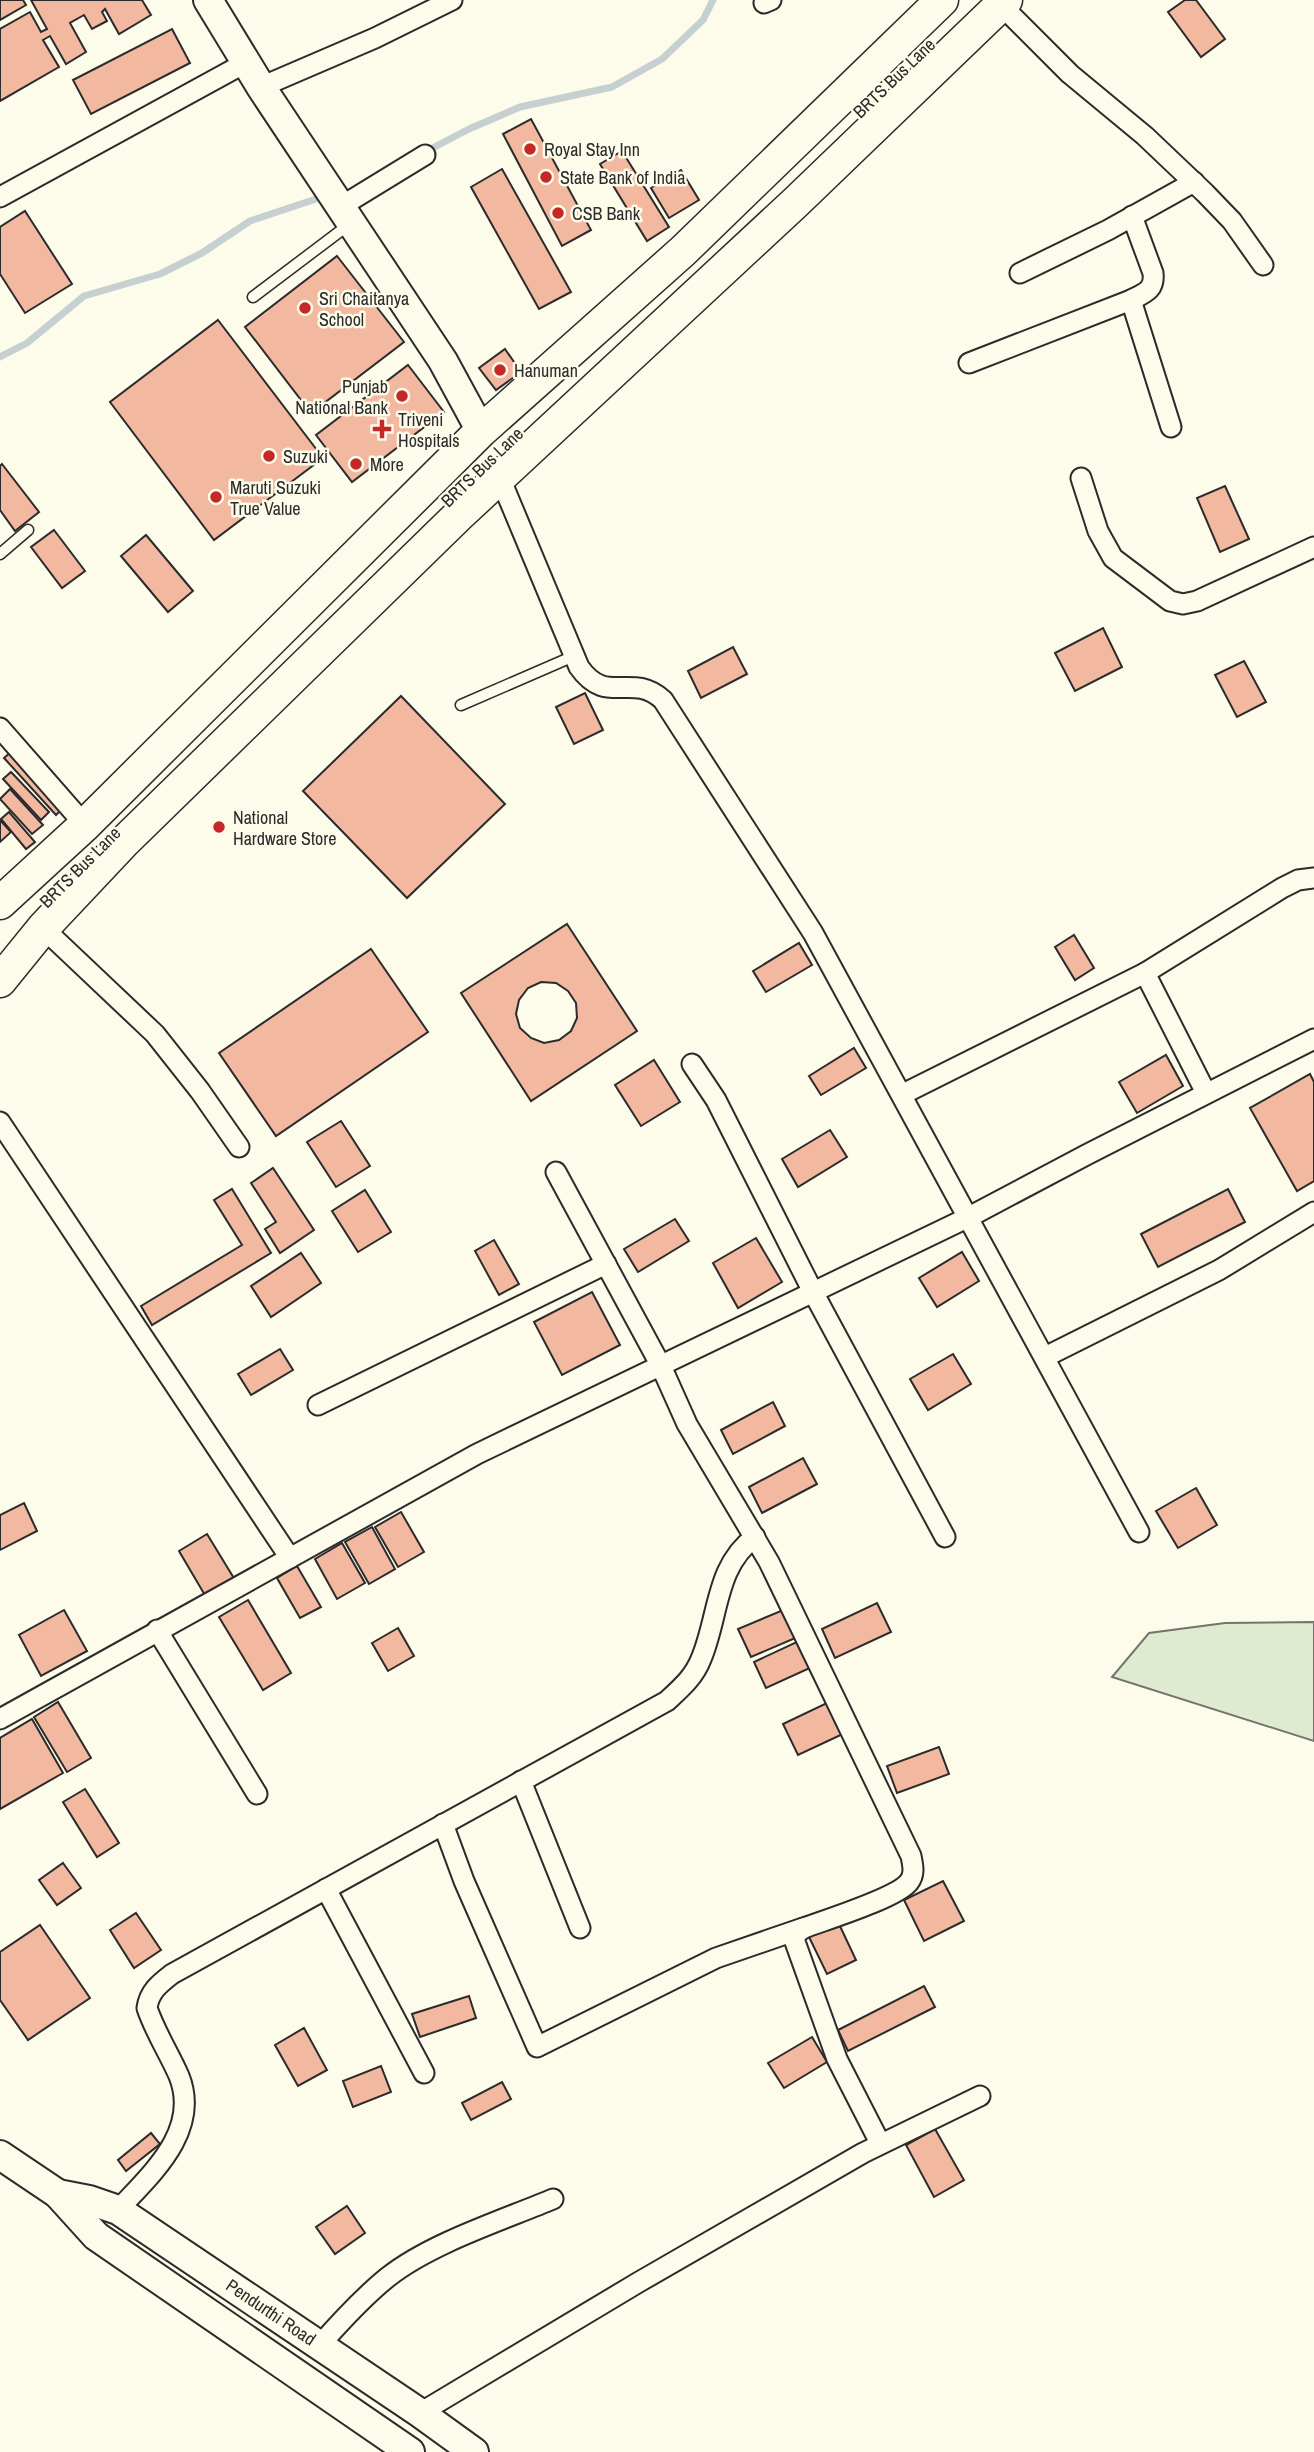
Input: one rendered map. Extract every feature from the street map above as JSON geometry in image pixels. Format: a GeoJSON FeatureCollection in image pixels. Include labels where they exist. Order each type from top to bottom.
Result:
{"type":"FeatureCollection","features":[{"type":"Feature","properties":{"kind":"main road"},"geometry":{"type":"LineString","coordinates":[[208,0],[245,63],[443,361],[491,455]]}},
{"type":"Feature","properties":{"kind":"main road"},"geometry":{"type":"LineString","coordinates":[[0,903],[491,455],[683,251],[942,0]]}},
{"type":"Feature","properties":{"kind":"main road","name":"BRTS Bus Lane"},"geometry":{"type":"LineString","coordinates":[[0,947],[491,455],[727,238],[995,2]]}},
{"type":"Feature","properties":{"kind":"main road"},"geometry":{"type":"LineString","coordinates":[[0,981],[43,928],[124,842],[458,516],[491,455]]}},
{"type":"Feature","properties":{"kind":"main road","name":"Pendurthi Road"},"geometry":{"type":"LineString","coordinates":[[0,2155],[58,2194],[96,2236],[410,2452]]}},
{"type":"Feature","properties":{"kind":"main road","name":"Pendurthi Road"},"geometry":{"type":"LineString","coordinates":[[58,2194],[89,2200],[118,2210],[474,2452]]}},
{"type":"Feature","properties":{"kind":"street"},"geometry":{"type":"LineString","coordinates":[[261,87],[374,38],[452,0]]}},
{"type":"Feature","properties":{"kind":"street"},"geometry":{"type":"LineString","coordinates":[[995,2],[1070,74],[1145,136],[1194,182],[1232,221],[1262,265]]}},
{"type":"Feature","properties":{"kind":"street"},"geometry":{"type":"LineString","coordinates":[[0,197],[245,63]]}},
{"type":"Feature","properties":{"kind":"street"},"geometry":{"type":"LineString","coordinates":[[338,204],[425,155]]}},
{"type":"Feature","properties":{"kind":"street"},"geometry":{"type":"LineString","coordinates":[[1020,273],[1194,182]]}},
{"type":"Feature","properties":{"kind":"street"},"geometry":{"type":"LineString","coordinates":[[969,363],[1145,293],[1154,282],[1153,272],[1132,216]]}},
{"type":"Feature","properties":{"kind":"street"},"geometry":{"type":"LineString","coordinates":[[1130,300],[1171,427]]}},
{"type":"Feature","properties":{"kind":"street"},"geometry":{"type":"LineString","coordinates":[[491,455],[584,675],[593,683],[613,689],[638,686],[647,688],[663,700],[676,717],[813,933],[1139,1532]]}},
{"type":"Feature","properties":{"kind":"street"},"geometry":{"type":"LineString","coordinates":[[1081,478],[1098,530],[1113,558],[1170,601],[1183,604],[1197,601],[1314,547]]}},
{"type":"Feature","properties":{"kind":"street"},"geometry":{"type":"LineString","coordinates":[[0,728],[85,825]]}},
{"type":"Feature","properties":{"kind":"street"},"geometry":{"type":"LineString","coordinates":[[902,1094],[1145,972],[1282,888],[1298,880],[1314,878]]}},
{"type":"Feature","properties":{"kind":"street"},"geometry":{"type":"LineString","coordinates":[[43,928],[155,1034],[200,1091],[239,1147]]}},
{"type":"Feature","properties":{"kind":"street"},"geometry":{"type":"LineString","coordinates":[[1145,972],[1206,1093]]}},
{"type":"Feature","properties":{"kind":"street"},"geometry":{"type":"LineString","coordinates":[[0,1719],[477,1454],[969,1217],[1314,1039]]}},
{"type":"Feature","properties":{"kind":"street"},"geometry":{"type":"LineString","coordinates":[[692,1064],[716,1100],[813,1293],[945,1537]]}},
{"type":"Feature","properties":{"kind":"street"},"geometry":{"type":"LineString","coordinates":[[0,1122],[290,1559]]}},
{"type":"Feature","properties":{"kind":"street"},"geometry":{"type":"LineString","coordinates":[[443,1824],[464,1881],[537,2047],[716,1958],[804,1928],[899,1890],[908,1884],[914,1869],[907,1847],[755,1537],[687,1424],[662,1366],[556,1172]]}},
{"type":"Feature","properties":{"kind":"street"},"geometry":{"type":"LineString","coordinates":[[1045,1357],[1219,1270],[1314,1212]]}},
{"type":"Feature","properties":{"kind":"street"},"geometry":{"type":"LineString","coordinates":[[318,1405],[606,1264]]}},
{"type":"Feature","properties":{"kind":"street"},"geometry":{"type":"LineString","coordinates":[[118,2210],[160,2165],[177,2140],[182,2122],[184,2097],[180,2079],[147,2008],[149,1997],[157,1986],[172,1975],[667,1701],[689,1681],[702,1659],[730,1564],[743,1546],[755,1537]]}},
{"type":"Feature","properties":{"kind":"street"},"geometry":{"type":"LineString","coordinates":[[158,1630],[257,1794]]}},
{"type":"Feature","properties":{"kind":"street"},"geometry":{"type":"LineString","coordinates":[[521,1781],[580,1928]]}},
{"type":"Feature","properties":{"kind":"street"},"geometry":{"type":"LineString","coordinates":[[327,1889],[424,2073]]}},
{"type":"Feature","properties":{"kind":"street"},"geometry":{"type":"LineString","coordinates":[[804,1928],[795,1935],[794,1944],[837,2059],[880,2143]]}},
{"type":"Feature","properties":{"kind":"street"},"geometry":{"type":"LineString","coordinates":[[420,2413],[639,2281],[880,2143],[980,2096]]}},
{"type":"Feature","properties":{"kind":"street"},"geometry":{"type":"LineString","coordinates":[[320,2345],[354,2306],[390,2275],[440,2247],[554,2199]]}},
{"type":"Feature","properties":{"kind":"lane"},"geometry":{"type":"LineString","coordinates":[[253,298],[338,204]]}},
{"type":"Feature","properties":{"kind":"lane"},"geometry":{"type":"LineString","coordinates":[[0,554],[28,530]]}},
{"type":"Feature","properties":{"kind":"lane"},"geometry":{"type":"LineString","coordinates":[[461,705],[574,656]]}},
{"type":"Feature","properties":{"kind":"green space"},"geometry":{"type":"Polygon","coordinates":[[[1314,1622],[1314,1741],[1112,1677],[1149,1633],[1225,1623],[1314,1622]]]}},
{"type":"Feature","properties":{"kind":"building"},"geometry":{"type":"Polygon","coordinates":[[[0,0],[23,0],[26,5],[0,20],[0,0]]]}},
{"type":"Feature","properties":{"kind":"building"},"geometry":{"type":"Polygon","coordinates":[[[31,0],[142,0],[151,15],[119,34],[105,9],[102,12],[107,21],[92,29],[84,15],[70,23],[86,52],[66,64],[50,36],[43,40],[59,67],[0,101],[0,29],[30,12],[41,32],[47,29],[31,0]]]}},
{"type":"Feature","properties":{"kind":"building"},"geometry":{"type":"Polygon","coordinates":[[[1185,0],[1196,0],[1225,39],[1201,57],[1168,12],[1185,0]]]}},
{"type":"Feature","properties":{"kind":"building"},"geometry":{"type":"Polygon","coordinates":[[[172,29],[190,63],[91,114],[73,80],[172,29]]]}},
{"type":"Feature","properties":{"kind":"building"},"geometry":{"type":"Polygon","coordinates":[[[531,119],[591,230],[562,246],[503,134],[531,119]]]}},
{"type":"Feature","properties":{"kind":"building"},"geometry":{"type":"Polygon","coordinates":[[[622,151],[669,227],[647,241],[600,164],[622,151]]]}},
{"type":"Feature","properties":{"kind":"building"},"geometry":{"type":"Polygon","coordinates":[[[502,169],[571,292],[539,309],[471,187],[502,169]]]}},
{"type":"Feature","properties":{"kind":"building"},"geometry":{"type":"Polygon","coordinates":[[[681,170],[699,200],[669,218],[651,188],[681,170]]]}},
{"type":"Feature","properties":{"kind":"building"},"geometry":{"type":"Polygon","coordinates":[[[25,211],[72,284],[25,313],[0,274],[0,227],[25,211]]]}},
{"type":"Feature","properties":{"kind":"building"},"geometry":{"type":"Polygon","coordinates":[[[337,256],[404,342],[311,413],[245,327],[337,256]]]}},
{"type":"Feature","properties":{"kind":"building"},"geometry":{"type":"Polygon","coordinates":[[[218,320],[323,458],[214,540],[110,402],[218,320]]]}},
{"type":"Feature","properties":{"kind":"building","name":"Hanuman"},"geometry":{"type":"Polygon","coordinates":[[[505,349],[521,372],[496,390],[479,368],[505,349]]]}},
{"type":"Feature","properties":{"kind":"building"},"geometry":{"type":"Polygon","coordinates":[[[408,365],[444,412],[352,482],[316,435],[408,365]]]}},
{"type":"Feature","properties":{"kind":"building"},"geometry":{"type":"Polygon","coordinates":[[[2,464],[39,512],[15,531],[0,510],[2,464]]]}},
{"type":"Feature","properties":{"kind":"building"},"geometry":{"type":"Polygon","coordinates":[[[1225,486],[1249,539],[1220,552],[1197,498],[1225,486]]]}},
{"type":"Feature","properties":{"kind":"building"},"geometry":{"type":"Polygon","coordinates":[[[54,530],[85,571],[62,588],[31,547],[54,530]]]}},
{"type":"Feature","properties":{"kind":"building"},"geometry":{"type":"Polygon","coordinates":[[[146,535],[193,591],[168,612],[121,556],[146,535]]]}},
{"type":"Feature","properties":{"kind":"building"},"geometry":{"type":"Polygon","coordinates":[[[1103,628],[1122,667],[1075,691],[1055,653],[1103,628]]]}},
{"type":"Feature","properties":{"kind":"building"},"geometry":{"type":"Polygon","coordinates":[[[733,647],[747,674],[701,698],[688,671],[733,647]]]}},
{"type":"Feature","properties":{"kind":"building"},"geometry":{"type":"Polygon","coordinates":[[[1244,661],[1266,702],[1237,717],[1215,675],[1244,661]]]}},
{"type":"Feature","properties":{"kind":"building"},"geometry":{"type":"Polygon","coordinates":[[[585,693],[603,730],[574,744],[556,707],[585,693]]]}},
{"type":"Feature","properties":{"kind":"building"},"geometry":{"type":"Polygon","coordinates":[[[401,696],[505,804],[407,898],[303,791],[401,696]]]}},
{"type":"Feature","properties":{"kind":"building"},"geometry":{"type":"Polygon","coordinates":[[[12,751],[64,807],[56,815],[4,758],[12,751]]]}},
{"type":"Feature","properties":{"kind":"building"},"geometry":{"type":"Polygon","coordinates":[[[11,772],[49,812],[41,820],[3,779],[11,772]]]}},
{"type":"Feature","properties":{"kind":"building"},"geometry":{"type":"Polygon","coordinates":[[[10,789],[43,825],[32,834],[0,799],[10,789]]]}},
{"type":"Feature","properties":{"kind":"building"},"geometry":{"type":"Polygon","coordinates":[[[9,812],[35,842],[26,849],[1,819],[9,812]]]}},
{"type":"Feature","properties":{"kind":"building"},"geometry":{"type":"Polygon","coordinates":[[[0,820],[11,832],[0,842],[0,820]]]}},
{"type":"Feature","properties":{"kind":"building"},"geometry":{"type":"Polygon","coordinates":[[[567,924],[637,1031],[531,1101],[461,993],[567,924]],[[541,982],[528,988],[519,1000],[516,1014],[520,1028],[531,1038],[544,1043],[559,1040],[571,1031],[577,1018],[576,1003],[568,991],[556,983],[541,982]]]}},
{"type":"Feature","properties":{"kind":"building"},"geometry":{"type":"Polygon","coordinates":[[[1074,935],[1094,968],[1075,980],[1055,947],[1074,935]]]}},
{"type":"Feature","properties":{"kind":"building"},"geometry":{"type":"Polygon","coordinates":[[[799,943],[812,965],[766,992],[753,971],[799,943]]]}},
{"type":"Feature","properties":{"kind":"building"},"geometry":{"type":"Polygon","coordinates":[[[371,949],[428,1032],[276,1136],[219,1053],[371,949]]]}},
{"type":"Feature","properties":{"kind":"building"},"geometry":{"type":"Polygon","coordinates":[[[854,1048],[866,1068],[821,1095],[809,1076],[854,1048]]]}},
{"type":"Feature","properties":{"kind":"building"},"geometry":{"type":"Polygon","coordinates":[[[1166,1055],[1183,1086],[1137,1113],[1119,1082],[1166,1055]]]}},
{"type":"Feature","properties":{"kind":"building"},"geometry":{"type":"Polygon","coordinates":[[[654,1060],[680,1102],[641,1126],[615,1085],[654,1060]]]}},
{"type":"Feature","properties":{"kind":"building"},"geometry":{"type":"Polygon","coordinates":[[[1310,1074],[1314,1082],[1314,1181],[1297,1191],[1250,1108],[1310,1074]]]}},
{"type":"Feature","properties":{"kind":"building"},"geometry":{"type":"Polygon","coordinates":[[[341,1121],[370,1166],[336,1187],[307,1142],[341,1121]]]}},
{"type":"Feature","properties":{"kind":"building"},"geometry":{"type":"Polygon","coordinates":[[[830,1130],[847,1157],[798,1187],[782,1159],[830,1130]]]}},
{"type":"Feature","properties":{"kind":"building"},"geometry":{"type":"Polygon","coordinates":[[[273,1168],[314,1230],[280,1253],[265,1229],[276,1222],[251,1183],[273,1168]]]}},
{"type":"Feature","properties":{"kind":"building"},"geometry":{"type":"Polygon","coordinates":[[[232,1189],[271,1253],[152,1325],[141,1306],[242,1245],[214,1200],[232,1189]]]}},
{"type":"Feature","properties":{"kind":"building"},"geometry":{"type":"Polygon","coordinates":[[[1228,1189],[1245,1222],[1158,1267],[1141,1234],[1228,1189]]]}},
{"type":"Feature","properties":{"kind":"building"},"geometry":{"type":"Polygon","coordinates":[[[365,1190],[391,1232],[358,1252],[332,1211],[365,1190]]]}},
{"type":"Feature","properties":{"kind":"building"},"geometry":{"type":"Polygon","coordinates":[[[675,1219],[689,1241],[638,1272],[624,1249],[675,1219]]]}},
{"type":"Feature","properties":{"kind":"building"},"geometry":{"type":"Polygon","coordinates":[[[756,1238],[782,1282],[738,1308],[713,1263],[756,1238]]]}},
{"type":"Feature","properties":{"kind":"building"},"geometry":{"type":"Polygon","coordinates":[[[494,1240],[519,1284],[499,1295],[475,1251],[494,1240]]]}},
{"type":"Feature","properties":{"kind":"building"},"geometry":{"type":"Polygon","coordinates":[[[962,1252],[979,1281],[937,1307],[919,1278],[962,1252]]]}},
{"type":"Feature","properties":{"kind":"building"},"geometry":{"type":"Polygon","coordinates":[[[301,1253],[321,1283],[271,1317],[251,1286],[301,1253]]]}},
{"type":"Feature","properties":{"kind":"building"},"geometry":{"type":"Polygon","coordinates":[[[592,1292],[620,1345],[562,1375],[534,1322],[592,1292]]]}},
{"type":"Feature","properties":{"kind":"building"},"geometry":{"type":"Polygon","coordinates":[[[280,1349],[293,1370],[251,1395],[238,1374],[280,1349]]]}},
{"type":"Feature","properties":{"kind":"building"},"geometry":{"type":"Polygon","coordinates":[[[953,1354],[971,1384],[928,1410],[910,1379],[953,1354]]]}},
{"type":"Feature","properties":{"kind":"building"},"geometry":{"type":"Polygon","coordinates":[[[773,1402],[785,1426],[733,1454],[721,1430],[773,1402]]]}},
{"type":"Feature","properties":{"kind":"building"},"geometry":{"type":"Polygon","coordinates":[[[803,1458],[817,1484],[762,1513],[749,1487],[803,1458]]]}},
{"type":"Feature","properties":{"kind":"building"},"geometry":{"type":"Polygon","coordinates":[[[1196,1488],[1217,1525],[1178,1548],[1156,1511],[1196,1488]]]}},
{"type":"Feature","properties":{"kind":"building"},"geometry":{"type":"Polygon","coordinates":[[[24,1503],[37,1531],[0,1550],[0,1515],[24,1503]]]}},
{"type":"Feature","properties":{"kind":"building"},"geometry":{"type":"Polygon","coordinates":[[[401,1512],[424,1552],[398,1567],[375,1527],[401,1512]]]}},
{"type":"Feature","properties":{"kind":"building"},"geometry":{"type":"Polygon","coordinates":[[[372,1527],[395,1569],[369,1584],[345,1542],[372,1527]]]}},
{"type":"Feature","properties":{"kind":"building"},"geometry":{"type":"Polygon","coordinates":[[[207,1534],[235,1580],[206,1597],[179,1551],[207,1534]]]}},
{"type":"Feature","properties":{"kind":"building"},"geometry":{"type":"Polygon","coordinates":[[[342,1543],[365,1583],[337,1599],[315,1559],[342,1543]]]}},
{"type":"Feature","properties":{"kind":"building"},"geometry":{"type":"Polygon","coordinates":[[[297,1566],[321,1607],[300,1618],[277,1578],[297,1566]]]}},
{"type":"Feature","properties":{"kind":"building"},"geometry":{"type":"Polygon","coordinates":[[[248,1600],[291,1673],[263,1690],[219,1617],[248,1600]]]}},
{"type":"Feature","properties":{"kind":"building"},"geometry":{"type":"Polygon","coordinates":[[[877,1603],[891,1632],[835,1658],[822,1629],[877,1603]]]}},
{"type":"Feature","properties":{"kind":"building"},"geometry":{"type":"Polygon","coordinates":[[[788,1608],[800,1636],[751,1657],[738,1629],[788,1608]]]}},
{"type":"Feature","properties":{"kind":"building"},"geometry":{"type":"Polygon","coordinates":[[[64,1610],[87,1651],[41,1676],[19,1635],[64,1610]]]}},
{"type":"Feature","properties":{"kind":"building"},"geometry":{"type":"Polygon","coordinates":[[[398,1628],[414,1656],[388,1671],[372,1643],[398,1628]]]}},
{"type":"Feature","properties":{"kind":"building"},"geometry":{"type":"Polygon","coordinates":[[[801,1640],[812,1667],[766,1688],[754,1662],[801,1640]]]}},
{"type":"Feature","properties":{"kind":"building"},"geometry":{"type":"Polygon","coordinates":[[[831,1701],[845,1733],[798,1755],[783,1724],[831,1701]]]}},
{"type":"Feature","properties":{"kind":"building"},"geometry":{"type":"Polygon","coordinates":[[[58,1702],[91,1758],[67,1772],[34,1717],[58,1702]]]}},
{"type":"Feature","properties":{"kind":"building"},"geometry":{"type":"Polygon","coordinates":[[[32,1719],[63,1773],[0,1809],[0,1738],[32,1719]]]}},
{"type":"Feature","properties":{"kind":"building"},"geometry":{"type":"Polygon","coordinates":[[[939,1747],[949,1774],[897,1793],[887,1766],[939,1747]]]}},
{"type":"Feature","properties":{"kind":"building"},"geometry":{"type":"Polygon","coordinates":[[[85,1789],[119,1843],[97,1857],[63,1802],[85,1789]]]}},
{"type":"Feature","properties":{"kind":"building"},"geometry":{"type":"Polygon","coordinates":[[[63,1863],[81,1888],[57,1905],[39,1880],[63,1863]]]}},
{"type":"Feature","properties":{"kind":"building"},"geometry":{"type":"Polygon","coordinates":[[[943,1881],[964,1921],[924,1941],[904,1900],[943,1881]]]}},
{"type":"Feature","properties":{"kind":"building"},"geometry":{"type":"Polygon","coordinates":[[[136,1913],[161,1950],[134,1968],[110,1930],[136,1913]]]}},
{"type":"Feature","properties":{"kind":"building"},"geometry":{"type":"Polygon","coordinates":[[[839,1924],[856,1960],[827,1974],[809,1937],[839,1924]]]}},
{"type":"Feature","properties":{"kind":"building"},"geometry":{"type":"Polygon","coordinates":[[[40,1925],[90,1998],[28,2040],[0,2000],[0,1952],[40,1925]]]}},
{"type":"Feature","properties":{"kind":"building"},"geometry":{"type":"Polygon","coordinates":[[[924,1986],[935,2007],[848,2051],[838,2030],[924,1986]]]}},
{"type":"Feature","properties":{"kind":"building"},"geometry":{"type":"Polygon","coordinates":[[[469,1996],[476,2018],[420,2037],[412,2014],[469,1996]]]}},
{"type":"Feature","properties":{"kind":"building"},"geometry":{"type":"Polygon","coordinates":[[[304,2028],[327,2070],[298,2086],[275,2045],[304,2028]]]}},
{"type":"Feature","properties":{"kind":"building"},"geometry":{"type":"Polygon","coordinates":[[[812,2037],[827,2062],[784,2088],[768,2063],[812,2037]]]}},
{"type":"Feature","properties":{"kind":"building"},"geometry":{"type":"Polygon","coordinates":[[[381,2066],[391,2092],[353,2107],[343,2081],[381,2066]]]}},
{"type":"Feature","properties":{"kind":"building"},"geometry":{"type":"Polygon","coordinates":[[[502,2082],[511,2099],[471,2120],[462,2103],[502,2082]]]}},
{"type":"Feature","properties":{"kind":"building"},"geometry":{"type":"Polygon","coordinates":[[[935,2129],[964,2180],[934,2197],[906,2145],[935,2129]]]}},
{"type":"Feature","properties":{"kind":"building"},"geometry":{"type":"Polygon","coordinates":[[[151,2133],[160,2144],[126,2171],[118,2160],[151,2133]]]}},
{"type":"Feature","properties":{"kind":"building"},"geometry":{"type":"Polygon","coordinates":[[[347,2206],[365,2233],[335,2254],[316,2227],[347,2206]]]}},
{"type":"Feature","properties":{"kind":"waterway"},"geometry":{"type":"LineString","coordinates":[[425,152],[520,107],[612,87],[662,59],[703,20],[713,0]]}},
{"type":"Feature","properties":{"kind":"waterway"},"geometry":{"type":"LineString","coordinates":[[0,357],[27,343],[84,296],[160,274],[202,253],[250,221],[325,196]]}},
{"type":"Feature","properties":{"kind":"place","name":"Royal Stay Inn"},"geometry":{"type":"Point","coordinates":[530,149]}},
{"type":"Feature","properties":{"kind":"place","name":"State Bank of India"},"geometry":{"type":"Point","coordinates":[546,177]}},
{"type":"Feature","properties":{"kind":"place","name":"CSB Bank"},"geometry":{"type":"Point","coordinates":[558,213]}},
{"type":"Feature","properties":{"kind":"place","name":"Sri Chaitanya School"},"geometry":{"type":"Point","coordinates":[305,308]}},
{"type":"Feature","properties":{"kind":"place","name":"Hanuman"},"geometry":{"type":"Point","coordinates":[500,370]}},
{"type":"Feature","properties":{"kind":"place","name":"Punjab National Bank"},"geometry":{"type":"Point","coordinates":[402,396]}},
{"type":"Feature","properties":{"kind":"place","name":"Triveni Hospitals"},"geometry":{"type":"Point","coordinates":[382,429]}},
{"type":"Feature","properties":{"kind":"place","name":"Suzuki"},"geometry":{"type":"Point","coordinates":[269,456]}},
{"type":"Feature","properties":{"kind":"place","name":"More"},"geometry":{"type":"Point","coordinates":[356,464]}},
{"type":"Feature","properties":{"kind":"place","name":"Maruti Suzuki True Value"},"geometry":{"type":"Point","coordinates":[216,497]}},
{"type":"Feature","properties":{"kind":"place","name":"National Hardware Store"},"geometry":{"type":"Point","coordinates":[219,827]}}]}
